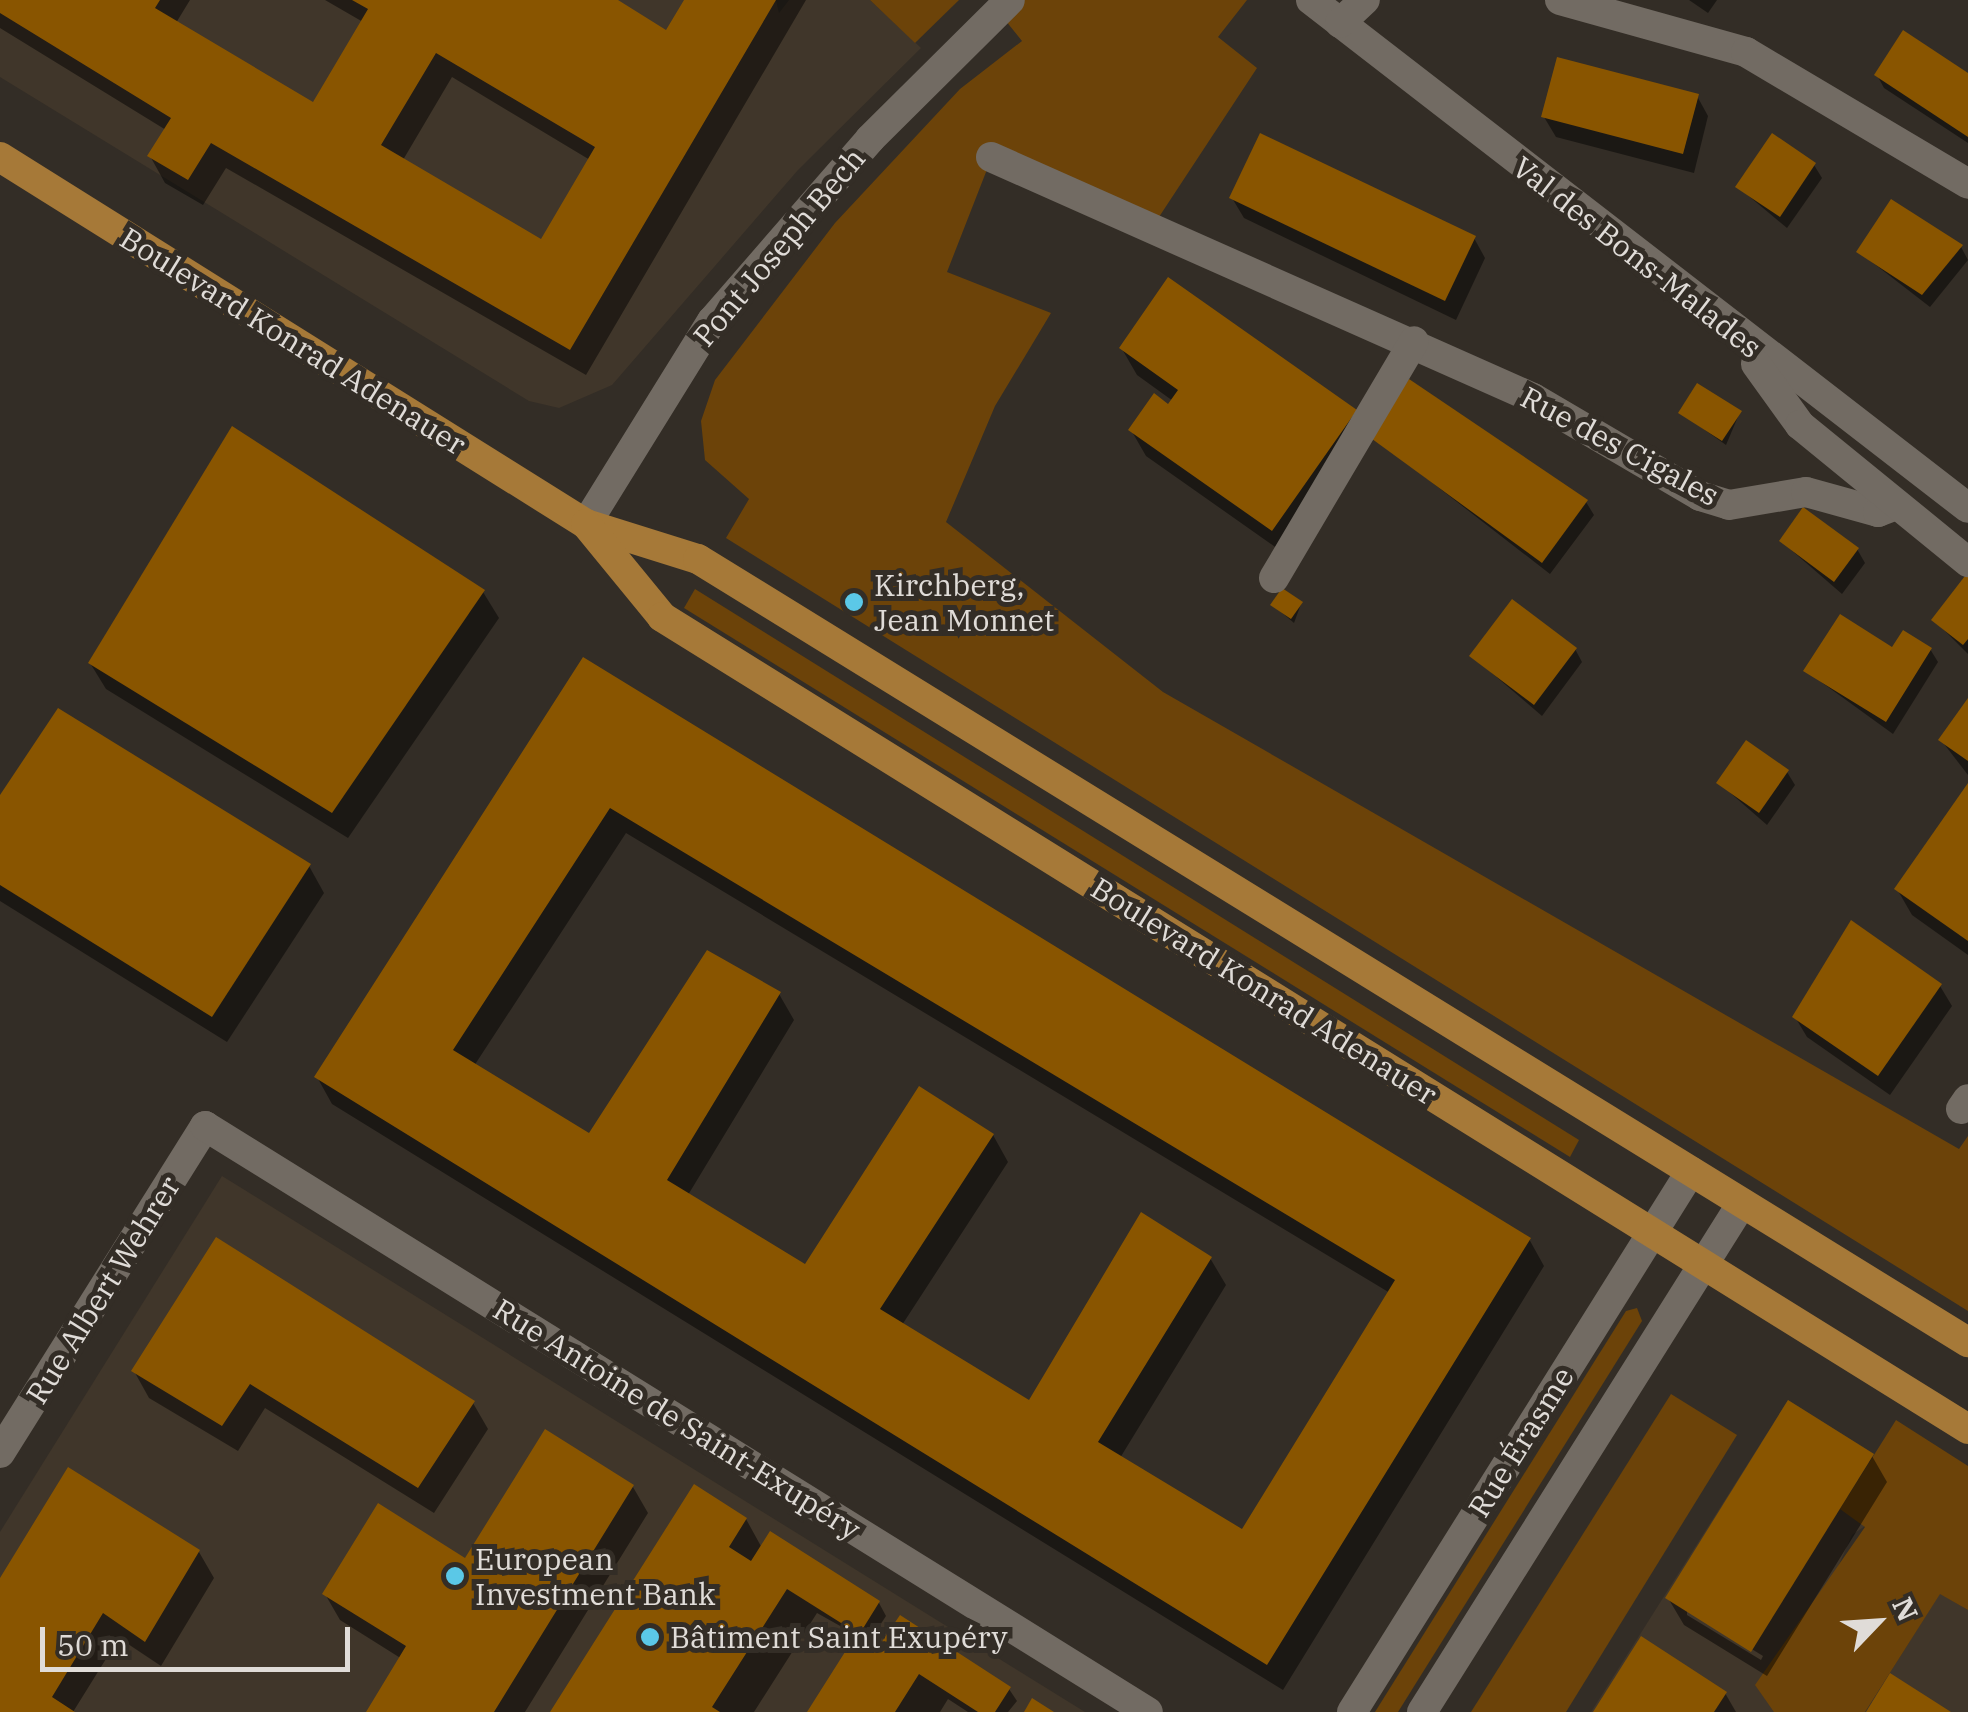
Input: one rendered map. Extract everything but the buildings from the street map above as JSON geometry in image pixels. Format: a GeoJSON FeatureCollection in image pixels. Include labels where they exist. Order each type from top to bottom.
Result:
{"type":"FeatureCollection","features":[{"type":"Feature","properties":{"kind":"main road","name":"Boulevard Konrad Adenauer"},"geometry":{"type":"LineString","coordinates":[[0,158],[586,524],[698,559],[1968,1342]]}},
{"type":"Feature","properties":{"kind":"main road","name":"Boulevard Konrad Adenauer"},"geometry":{"type":"LineString","coordinates":[[586,524],[662,617],[1968,1429]]}},
{"type":"Feature","properties":{"kind":"street","name":"Pont Joseph Bech"},"geometry":{"type":"LineString","coordinates":[[586,524],[712,321],[940,68],[1010,0]]}},
{"type":"Feature","properties":{"kind":"street","name":"Val des Bons-Malades"},"geometry":{"type":"LineString","coordinates":[[1312,0],[1735,334],[1968,508]]}},
{"type":"Feature","properties":{"kind":"street"},"geometry":{"type":"LineString","coordinates":[[1340,23],[1365,0]]}},
{"type":"Feature","properties":{"kind":"street"},"geometry":{"type":"LineString","coordinates":[[1560,0],[1746,52],[1968,184]]}},
{"type":"Feature","properties":{"kind":"street","name":"Rue des Cigales"},"geometry":{"type":"LineString","coordinates":[[991,157],[1414,341],[1533,398],[1700,496],[1729,505],[1806,492],[1878,512],[1891,507]]}},
{"type":"Feature","properties":{"kind":"street","name":"Rue des Cigales"},"geometry":{"type":"LineString","coordinates":[[1735,334],[1800,425],[1891,507],[1968,562]]}},
{"type":"Feature","properties":{"kind":"street"},"geometry":{"type":"LineString","coordinates":[[1274,578],[1414,341]]}},
{"type":"Feature","properties":{"kind":"street","name":"Rue Antoine de Saint-Exupéry"},"geometry":{"type":"LineString","coordinates":[[205,1126],[1148,1712]]}},
{"type":"Feature","properties":{"kind":"street","name":"Rue Albert Wehrer"},"geometry":{"type":"LineString","coordinates":[[0,1453],[205,1126]]}},
{"type":"Feature","properties":{"kind":"street","name":"Rue Érasme"},"geometry":{"type":"LineString","coordinates":[[1352,1712],[1691,1171]]}},
{"type":"Feature","properties":{"kind":"street","name":"Rue Érasme"},"geometry":{"type":"LineString","coordinates":[[1422,1712],[1742,1202]]}},
{"type":"Feature","properties":{"kind":"shaded area"},"geometry":{"type":"Polygon","coordinates":[[[0,0],[776,0],[779,13],[789,0],[870,0],[921,48],[798,170],[612,385],[559,408],[529,401],[0,77],[0,0]]]}},
{"type":"Feature","properties":{"kind":"shaded area"},"geometry":{"type":"Polygon","coordinates":[[[870,0],[959,0],[915,43],[870,0]]]}},
{"type":"Feature","properties":{"kind":"shaded area"},"geometry":{"type":"Polygon","coordinates":[[[989,0],[1247,0],[1218,37],[1257,68],[1159,217],[995,149],[947,272],[1051,313],[995,406],[946,522],[1163,692],[1959,1149],[1968,1136],[1968,1311],[726,538],[749,499],[705,460],[701,421],[715,380],[835,223],[960,89],[1022,41],[989,0]]]}},
{"type":"Feature","properties":{"kind":"shaded area"},"geometry":{"type":"Polygon","coordinates":[[[695,589],[1579,1140],[1570,1157],[684,608],[695,589]]]}},
{"type":"Feature","properties":{"kind":"shaded area"},"geometry":{"type":"Polygon","coordinates":[[[222,1176],[1085,1712],[0,1712],[0,1532],[222,1176]]]}},
{"type":"Feature","properties":{"kind":"shaded area"},"geometry":{"type":"Polygon","coordinates":[[[1637,1308],[1642,1321],[1398,1712],[1375,1712],[1626,1311],[1637,1308]]]}},
{"type":"Feature","properties":{"kind":"shaded area"},"geometry":{"type":"Polygon","coordinates":[[[1671,1394],[1737,1435],[1566,1712],[1471,1712],[1671,1394]]]}},
{"type":"Feature","properties":{"kind":"shaded area"},"geometry":{"type":"Polygon","coordinates":[[[1788,1400],[1874,1454],[1865,1526],[1852,1535],[1774,1712],[1591,1712],[1788,1400]]]}},
{"type":"Feature","properties":{"kind":"shaded area"},"geometry":{"type":"Polygon","coordinates":[[[1896,1420],[1968,1466],[1968,1610],[1940,1594],[1865,1712],[1774,1712],[1755,1685],[1865,1527],[1840,1509],[1896,1420]]]}},
{"type":"Feature","properties":{"kind":"shaded area"},"geometry":{"type":"Polygon","coordinates":[[[1940,1593],[1968,1610],[1968,1712],[1865,1712],[1940,1593]]]}},
{"type":"Feature","properties":{"kind":"place","name":"Kirchberg, Jean Monnet"},"geometry":{"type":"Point","coordinates":[854,602]}},
{"type":"Feature","properties":{"kind":"place","name":"European Investment Bank"},"geometry":{"type":"Point","coordinates":[455,1576]}},
{"type":"Feature","properties":{"kind":"place","name":"Bâtiment Saint Exupéry"},"geometry":{"type":"Point","coordinates":[650,1637]}}]}
